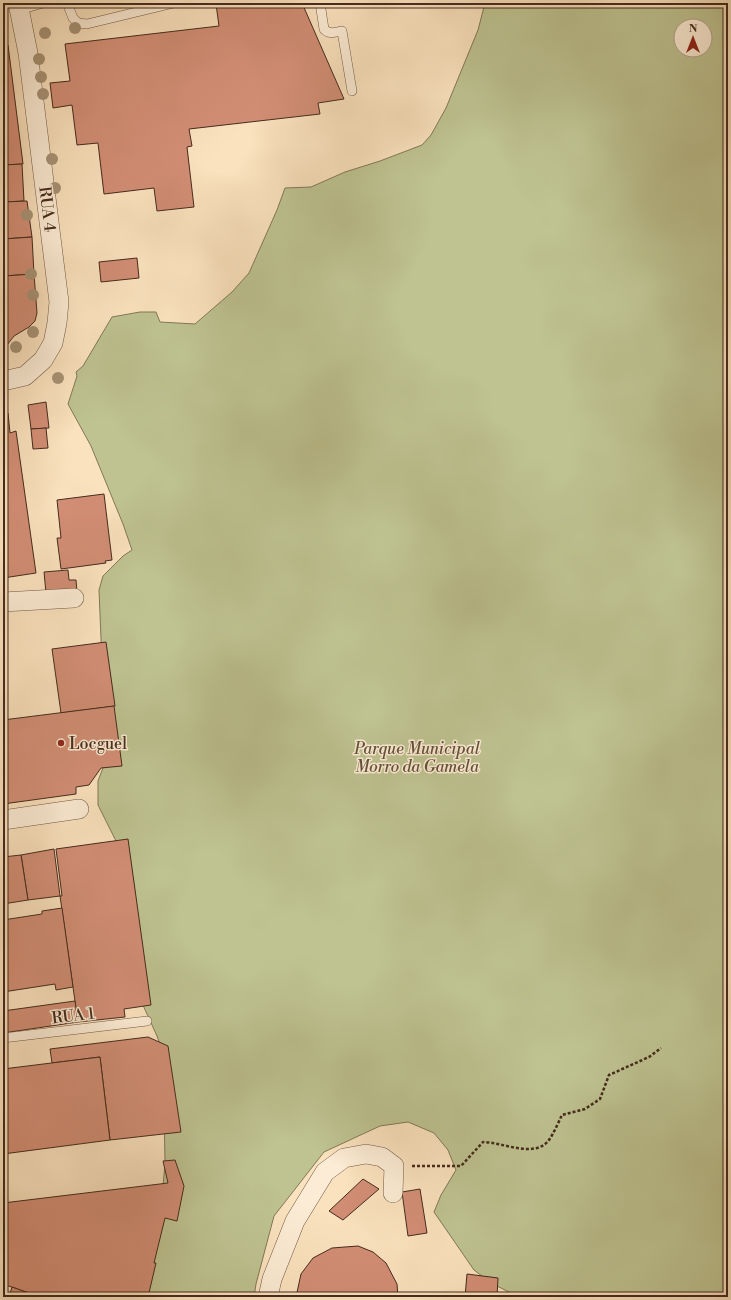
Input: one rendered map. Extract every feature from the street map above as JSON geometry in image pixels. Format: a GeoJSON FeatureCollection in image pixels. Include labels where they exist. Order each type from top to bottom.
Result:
{"type":"FeatureCollection","features":[{"type":"Feature","properties":{"kind":"street","name":"RUA 4"},"geometry":{"type":"LineString","coordinates":[[3,381],[25,376],[43,360],[53,343],[58,323],[59,302],[28,53],[13,9]]}},
{"type":"Feature","properties":{"kind":"street"},"geometry":{"type":"LineString","coordinates":[[3,602],[74,598]]}},
{"type":"Feature","properties":{"kind":"street"},"geometry":{"type":"LineString","coordinates":[[3,820],[79,809]]}},
{"type":"Feature","properties":{"kind":"street"},"geometry":{"type":"LineString","coordinates":[[268,1297],[272,1279],[295,1221],[325,1172],[344,1158],[366,1154],[382,1157],[394,1166],[393,1193]]}},
{"type":"Feature","properties":{"kind":"lane"},"geometry":{"type":"LineString","coordinates":[[13,9],[42,3]]}},
{"type":"Feature","properties":{"kind":"lane"},"geometry":{"type":"LineString","coordinates":[[67,3],[73,18],[78,23],[87,24],[174,3]]}},
{"type":"Feature","properties":{"kind":"lane"},"geometry":{"type":"LineString","coordinates":[[320,3],[324,29],[331,33],[342,31],[352,91]]}},
{"type":"Feature","properties":{"kind":"lane","name":"RUA 1"},"geometry":{"type":"LineString","coordinates":[[3,1038],[147,1021]]}},
{"type":"Feature","properties":{"kind":"path"},"geometry":{"type":"LineString","coordinates":[[394,1166],[461,1166],[482,1142],[492,1142],[526,1150],[538,1148],[548,1141],[562,1115],[585,1109],[600,1099],[609,1075],[649,1057],[661,1048]]}},
{"type":"Feature","properties":{"kind":"green space","name":"Parque Municipal Morro da Gamela"},"geometry":{"type":"Polygon","coordinates":[[[485,3],[728,3],[728,1297],[519,1297],[491,1283],[474,1270],[434,1212],[441,1195],[456,1170],[448,1150],[434,1133],[408,1122],[380,1126],[324,1152],[274,1216],[254,1297],[137,1297],[162,1198],[165,1163],[165,1058],[142,1003],[119,847],[98,805],[98,781],[106,760],[99,590],[103,576],[123,556],[132,550],[91,446],[68,404],[77,376],[76,372],[83,366],[112,317],[140,312],[156,312],[160,322],[195,324],[232,292],[249,273],[277,210],[285,188],[311,187],[345,172],[380,161],[422,145],[431,135],[446,108],[478,30],[485,3]]]}},
{"type":"Feature","properties":{"kind":"building"},"geometry":{"type":"Polygon","coordinates":[[[302,3],[344,99],[318,103],[320,114],[189,129],[192,146],[187,147],[194,207],[157,211],[154,188],[104,194],[98,143],[77,145],[72,105],[53,108],[50,83],[70,81],[65,44],[219,26],[216,4],[302,3]]]}},
{"type":"Feature","properties":{"kind":"building"},"geometry":{"type":"Polygon","coordinates":[[[8,45],[23,164],[3,165],[3,46],[8,45]]]}},
{"type":"Feature","properties":{"kind":"building"},"geometry":{"type":"Polygon","coordinates":[[[22,164],[24,201],[3,202],[3,165],[22,164]]]}},
{"type":"Feature","properties":{"kind":"building"},"geometry":{"type":"Polygon","coordinates":[[[27,201],[32,237],[3,239],[3,202],[27,201]]]}},
{"type":"Feature","properties":{"kind":"building"},"geometry":{"type":"Polygon","coordinates":[[[32,237],[34,274],[3,276],[3,239],[32,237]]]}},
{"type":"Feature","properties":{"kind":"building"},"geometry":{"type":"Polygon","coordinates":[[[137,258],[139,278],[101,282],[99,262],[137,258]]]}},
{"type":"Feature","properties":{"kind":"building"},"geometry":{"type":"Polygon","coordinates":[[[34,274],[37,313],[35,321],[29,327],[14,336],[7,345],[5,356],[3,357],[3,276],[34,274]]]}},
{"type":"Feature","properties":{"kind":"building"},"geometry":{"type":"Polygon","coordinates":[[[46,402],[49,428],[31,429],[28,405],[46,402]]]}},
{"type":"Feature","properties":{"kind":"building"},"geometry":{"type":"Polygon","coordinates":[[[8,413],[10,433],[16,431],[36,573],[3,578],[3,414],[8,413]]]}},
{"type":"Feature","properties":{"kind":"building"},"geometry":{"type":"Polygon","coordinates":[[[46,428],[48,448],[33,449],[31,429],[46,428]]]}},
{"type":"Feature","properties":{"kind":"building"},"geometry":{"type":"Polygon","coordinates":[[[104,494],[112,560],[105,561],[106,563],[61,569],[57,538],[61,538],[57,500],[104,494]]]}},
{"type":"Feature","properties":{"kind":"building"},"geometry":{"type":"Polygon","coordinates":[[[68,570],[69,580],[76,580],[77,592],[46,593],[44,572],[68,570]]]}},
{"type":"Feature","properties":{"kind":"building"},"geometry":{"type":"Polygon","coordinates":[[[106,642],[115,706],[61,713],[52,649],[106,642]]]}},
{"type":"Feature","properties":{"kind":"building","name":"Locguel"},"geometry":{"type":"Polygon","coordinates":[[[114,706],[122,766],[101,768],[89,785],[76,787],[76,794],[3,804],[3,720],[114,706]]]}},
{"type":"Feature","properties":{"kind":"building"},"geometry":{"type":"Polygon","coordinates":[[[128,839],[151,1005],[124,1009],[125,1017],[78,1022],[60,896],[62,896],[56,849],[128,839]]]}},
{"type":"Feature","properties":{"kind":"building"},"geometry":{"type":"Polygon","coordinates":[[[54,849],[60,896],[28,900],[21,855],[54,849]]]}},
{"type":"Feature","properties":{"kind":"building"},"geometry":{"type":"Polygon","coordinates":[[[21,855],[28,900],[3,904],[3,857],[21,855]]]}},
{"type":"Feature","properties":{"kind":"building"},"geometry":{"type":"Polygon","coordinates":[[[62,908],[73,987],[56,990],[55,984],[3,992],[3,920],[42,914],[42,911],[62,908]]]}},
{"type":"Feature","properties":{"kind":"building"},"geometry":{"type":"Polygon","coordinates":[[[75,1001],[78,1022],[3,1033],[3,1011],[75,1001]]]}},
{"type":"Feature","properties":{"kind":"building"},"geometry":{"type":"Polygon","coordinates":[[[148,1037],[168,1046],[181,1132],[110,1140],[100,1057],[52,1063],[50,1049],[148,1037]]]}},
{"type":"Feature","properties":{"kind":"building"},"geometry":{"type":"Polygon","coordinates":[[[100,1057],[110,1140],[3,1154],[3,1069],[100,1057]]]}},
{"type":"Feature","properties":{"kind":"building"},"geometry":{"type":"Polygon","coordinates":[[[175,1160],[184,1186],[177,1221],[165,1218],[154,1263],[156,1263],[148,1297],[40,1297],[3,1284],[3,1203],[168,1183],[163,1161],[175,1160]]]}},
{"type":"Feature","properties":{"kind":"building"},"geometry":{"type":"Polygon","coordinates":[[[363,1179],[379,1189],[343,1220],[329,1211],[363,1179]]]}},
{"type":"Feature","properties":{"kind":"building"},"geometry":{"type":"Polygon","coordinates":[[[420,1189],[427,1233],[408,1236],[402,1192],[420,1189]]]}},
{"type":"Feature","properties":{"kind":"building"},"geometry":{"type":"Polygon","coordinates":[[[358,1246],[373,1252],[386,1263],[397,1284],[398,1297],[296,1297],[301,1274],[313,1258],[332,1248],[358,1246]]]}},
{"type":"Feature","properties":{"kind":"building"},"geometry":{"type":"Polygon","coordinates":[[[467,1274],[498,1278],[497,1297],[465,1297],[467,1274]]]}},
{"type":"Feature","properties":{"kind":"building"},"geometry":{"type":"Polygon","coordinates":[[[12,1287],[40,1297],[9,1297],[12,1287]]]}},
{"type":"Feature","properties":{"kind":"place","name":"Locguel"},"geometry":{"type":"Point","coordinates":[61,743]}}]}
